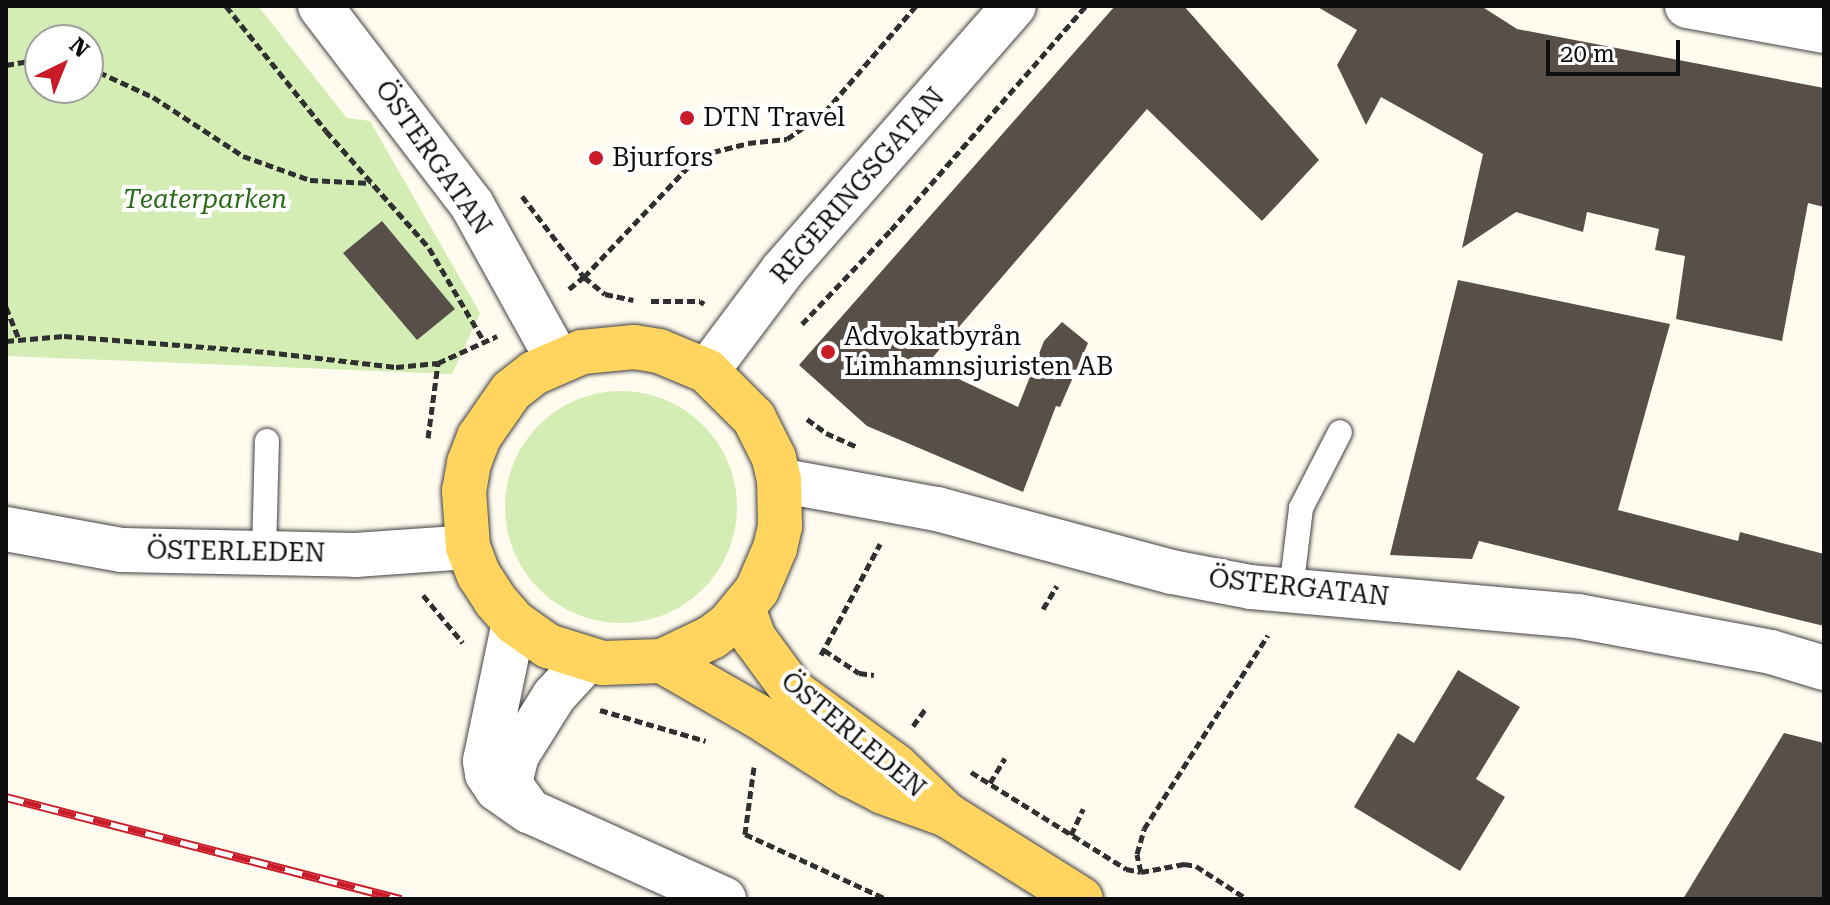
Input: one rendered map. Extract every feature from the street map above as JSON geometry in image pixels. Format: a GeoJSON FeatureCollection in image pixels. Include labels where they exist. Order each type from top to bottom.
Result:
{"type":"FeatureCollection","features":[{"type":"Feature","properties":{"kind":"main road"},"geometry":{"type":"LineString","coordinates":[[608,347],[634,347],[659,351],[707,371],[754,418],[765,437],[779,480],[780,526],[775,548],[757,590],[712,637],[662,661],[620,665],[587,660],[548,646],[514,622],[479,575],[468,547],[464,491],[479,437],[511,391],[558,360],[608,347]]}},
{"type":"Feature","properties":{"kind":"main road","name":"ÖSTERLEDEN"},"geometry":{"type":"LineString","coordinates":[[743,608],[758,646],[793,691],[896,766],[947,815],[1081,899]]}},
{"type":"Feature","properties":{"kind":"main road","name":"ÖSTERLEDEN"},"geometry":{"type":"LineString","coordinates":[[662,661],[756,715],[850,775],[883,792],[947,815]]}},
{"type":"Feature","properties":{"kind":"street","name":"ÖSTERGATAN"},"geometry":{"type":"LineString","coordinates":[[320,6],[472,205],[558,360]]}},
{"type":"Feature","properties":{"kind":"street","name":"REGERINGSGATAN"},"geometry":{"type":"LineString","coordinates":[[707,371],[736,328],[1014,6]]}},
{"type":"Feature","properties":{"kind":"street"},"geometry":{"type":"LineString","coordinates":[[1687,6],[1824,31]]}},
{"type":"Feature","properties":{"kind":"street","name":"ÖSTERGATAN"},"geometry":{"type":"LineString","coordinates":[[779,480],[892,500],[1172,572],[1285,589],[1577,616],[1771,652],[1824,668]]}},
{"type":"Feature","properties":{"kind":"street","name":"ÖSTERLEDEN"},"geometry":{"type":"LineString","coordinates":[[6,529],[122,550],[355,555],[468,547]]}},
{"type":"Feature","properties":{"kind":"street"},"geometry":{"type":"LineString","coordinates":[[514,622],[485,761],[487,774],[497,789],[529,811],[724,899]]}},
{"type":"Feature","properties":{"kind":"street"},"geometry":{"type":"LineString","coordinates":[[529,811],[514,790],[511,779],[517,755],[554,696],[587,660]]}},
{"type":"Feature","properties":{"kind":"lane"},"geometry":{"type":"LineString","coordinates":[[1285,589],[1301,508],[1340,432]]}},
{"type":"Feature","properties":{"kind":"lane"},"geometry":{"type":"LineString","coordinates":[[264,553],[267,441]]}},
{"type":"Feature","properties":{"kind":"path"},"geometry":{"type":"LineString","coordinates":[[6,341],[64,336],[267,352],[396,367],[438,363],[485,343],[429,248],[226,6]]}},
{"type":"Feature","properties":{"kind":"path"},"geometry":{"type":"LineString","coordinates":[[736,328],[700,301],[634,300],[605,294],[584,277],[686,169],[713,152],[748,143],[787,139],[825,112],[916,6]]}},
{"type":"Feature","properties":{"kind":"path"},"geometry":{"type":"LineString","coordinates":[[800,327],[891,230],[1086,6]]}},
{"type":"Feature","properties":{"kind":"path"},"geometry":{"type":"LineString","coordinates":[[104,74],[153,97],[243,156],[310,180],[372,183]]}},
{"type":"Feature","properties":{"kind":"path"},"geometry":{"type":"LineString","coordinates":[[6,307],[19,340]]}},
{"type":"Feature","properties":{"kind":"path"},"geometry":{"type":"LineString","coordinates":[[802,416],[826,433],[894,463],[892,500],[879,552],[818,661]]}},
{"type":"Feature","properties":{"kind":"path"},"geometry":{"type":"LineString","coordinates":[[1141,872],[1137,854],[1144,829],[1268,635],[1285,589]]}},
{"type":"Feature","properties":{"kind":"path"},"geometry":{"type":"LineString","coordinates":[[420,591],[469,651]]}},
{"type":"Feature","properties":{"kind":"path"},"geometry":{"type":"LineString","coordinates":[[824,650],[859,673],[874,675]]}},
{"type":"Feature","properties":{"kind":"path"},"geometry":{"type":"LineString","coordinates":[[588,706],[710,742]]}},
{"type":"Feature","properties":{"kind":"path"},"geometry":{"type":"LineString","coordinates":[[909,732],[926,708]]}},
{"type":"Feature","properties":{"kind":"path"},"geometry":{"type":"LineString","coordinates":[[990,783],[1005,758]]}},
{"type":"Feature","properties":{"kind":"path"},"geometry":{"type":"LineString","coordinates":[[963,766],[1126,869],[1141,872],[1184,864],[1196,866],[1247,899]]}},
{"type":"Feature","properties":{"kind":"path"},"geometry":{"type":"LineString","coordinates":[[1071,835],[1083,809]]}},
{"type":"Feature","properties":{"kind":"path"},"geometry":{"type":"LineString","coordinates":[[745,834],[886,899]]}},
{"type":"Feature","properties":{"kind":"green space","name":"Teaterparken"},"geometry":{"type":"Polygon","coordinates":[[[6,6],[258,6],[347,118],[370,121],[480,313],[452,374],[6,356],[6,6]]]}},
{"type":"Feature","properties":{"kind":"green space"},"geometry":{"type":"Polygon","coordinates":[[[621,391],[644,393],[665,400],[703,425],[728,463],[735,484],[735,530],[728,551],[703,589],[665,614],[644,621],[621,623],[598,621],[577,614],[539,589],[514,551],[507,530],[505,507],[507,484],[514,463],[539,425],[577,400],[598,393],[621,391]]]}},
{"type":"Feature","properties":{"kind":"building"},"geometry":{"type":"Polygon","coordinates":[[[1115,6],[1184,6],[1319,160],[1262,221],[1147,109],[927,364],[1018,407],[1044,341],[1062,322],[1088,343],[1060,407],[1056,406],[1023,492],[867,426],[799,365],[1115,6]]]}},
{"type":"Feature","properties":{"kind":"building"},"geometry":{"type":"Polygon","coordinates":[[[1316,6],[1481,6],[1517,29],[1824,88],[1824,207],[1808,203],[1782,341],[1676,319],[1685,256],[1655,250],[1659,229],[1587,212],[1583,232],[1516,212],[1462,248],[1483,154],[1381,97],[1366,125],[1337,65],[1357,30],[1316,6]]]}},
{"type":"Feature","properties":{"kind":"building"},"geometry":{"type":"Polygon","coordinates":[[[382,221],[455,309],[417,340],[343,253],[382,221]]]}},
{"type":"Feature","properties":{"kind":"building"},"geometry":{"type":"Polygon","coordinates":[[[1458,280],[1670,324],[1618,510],[1738,541],[1740,532],[1824,554],[1824,626],[1479,541],[1472,559],[1390,555],[1458,280]]]}},
{"type":"Feature","properties":{"kind":"building"},"geometry":{"type":"Polygon","coordinates":[[[1458,670],[1520,707],[1476,779],[1505,797],[1460,871],[1354,807],[1398,733],[1414,743],[1458,670]]]}},
{"type":"Feature","properties":{"kind":"building"},"geometry":{"type":"Polygon","coordinates":[[[1784,733],[1824,743],[1824,899],[1683,899],[1784,733]]]}},
{"type":"Feature","properties":{"kind":"railway"},"geometry":{"type":"LineString","coordinates":[[6,797],[401,899]]}},
{"type":"Feature","properties":{"kind":"place","name":"DTN Travel"},"geometry":{"type":"Point","coordinates":[687,118]}},
{"type":"Feature","properties":{"kind":"place","name":"Bjurfors"},"geometry":{"type":"Point","coordinates":[596,158]}},
{"type":"Feature","properties":{"kind":"place","name":"Advokatbyrån Limhamnsjuristen AB"},"geometry":{"type":"Point","coordinates":[828,352]}}]}
